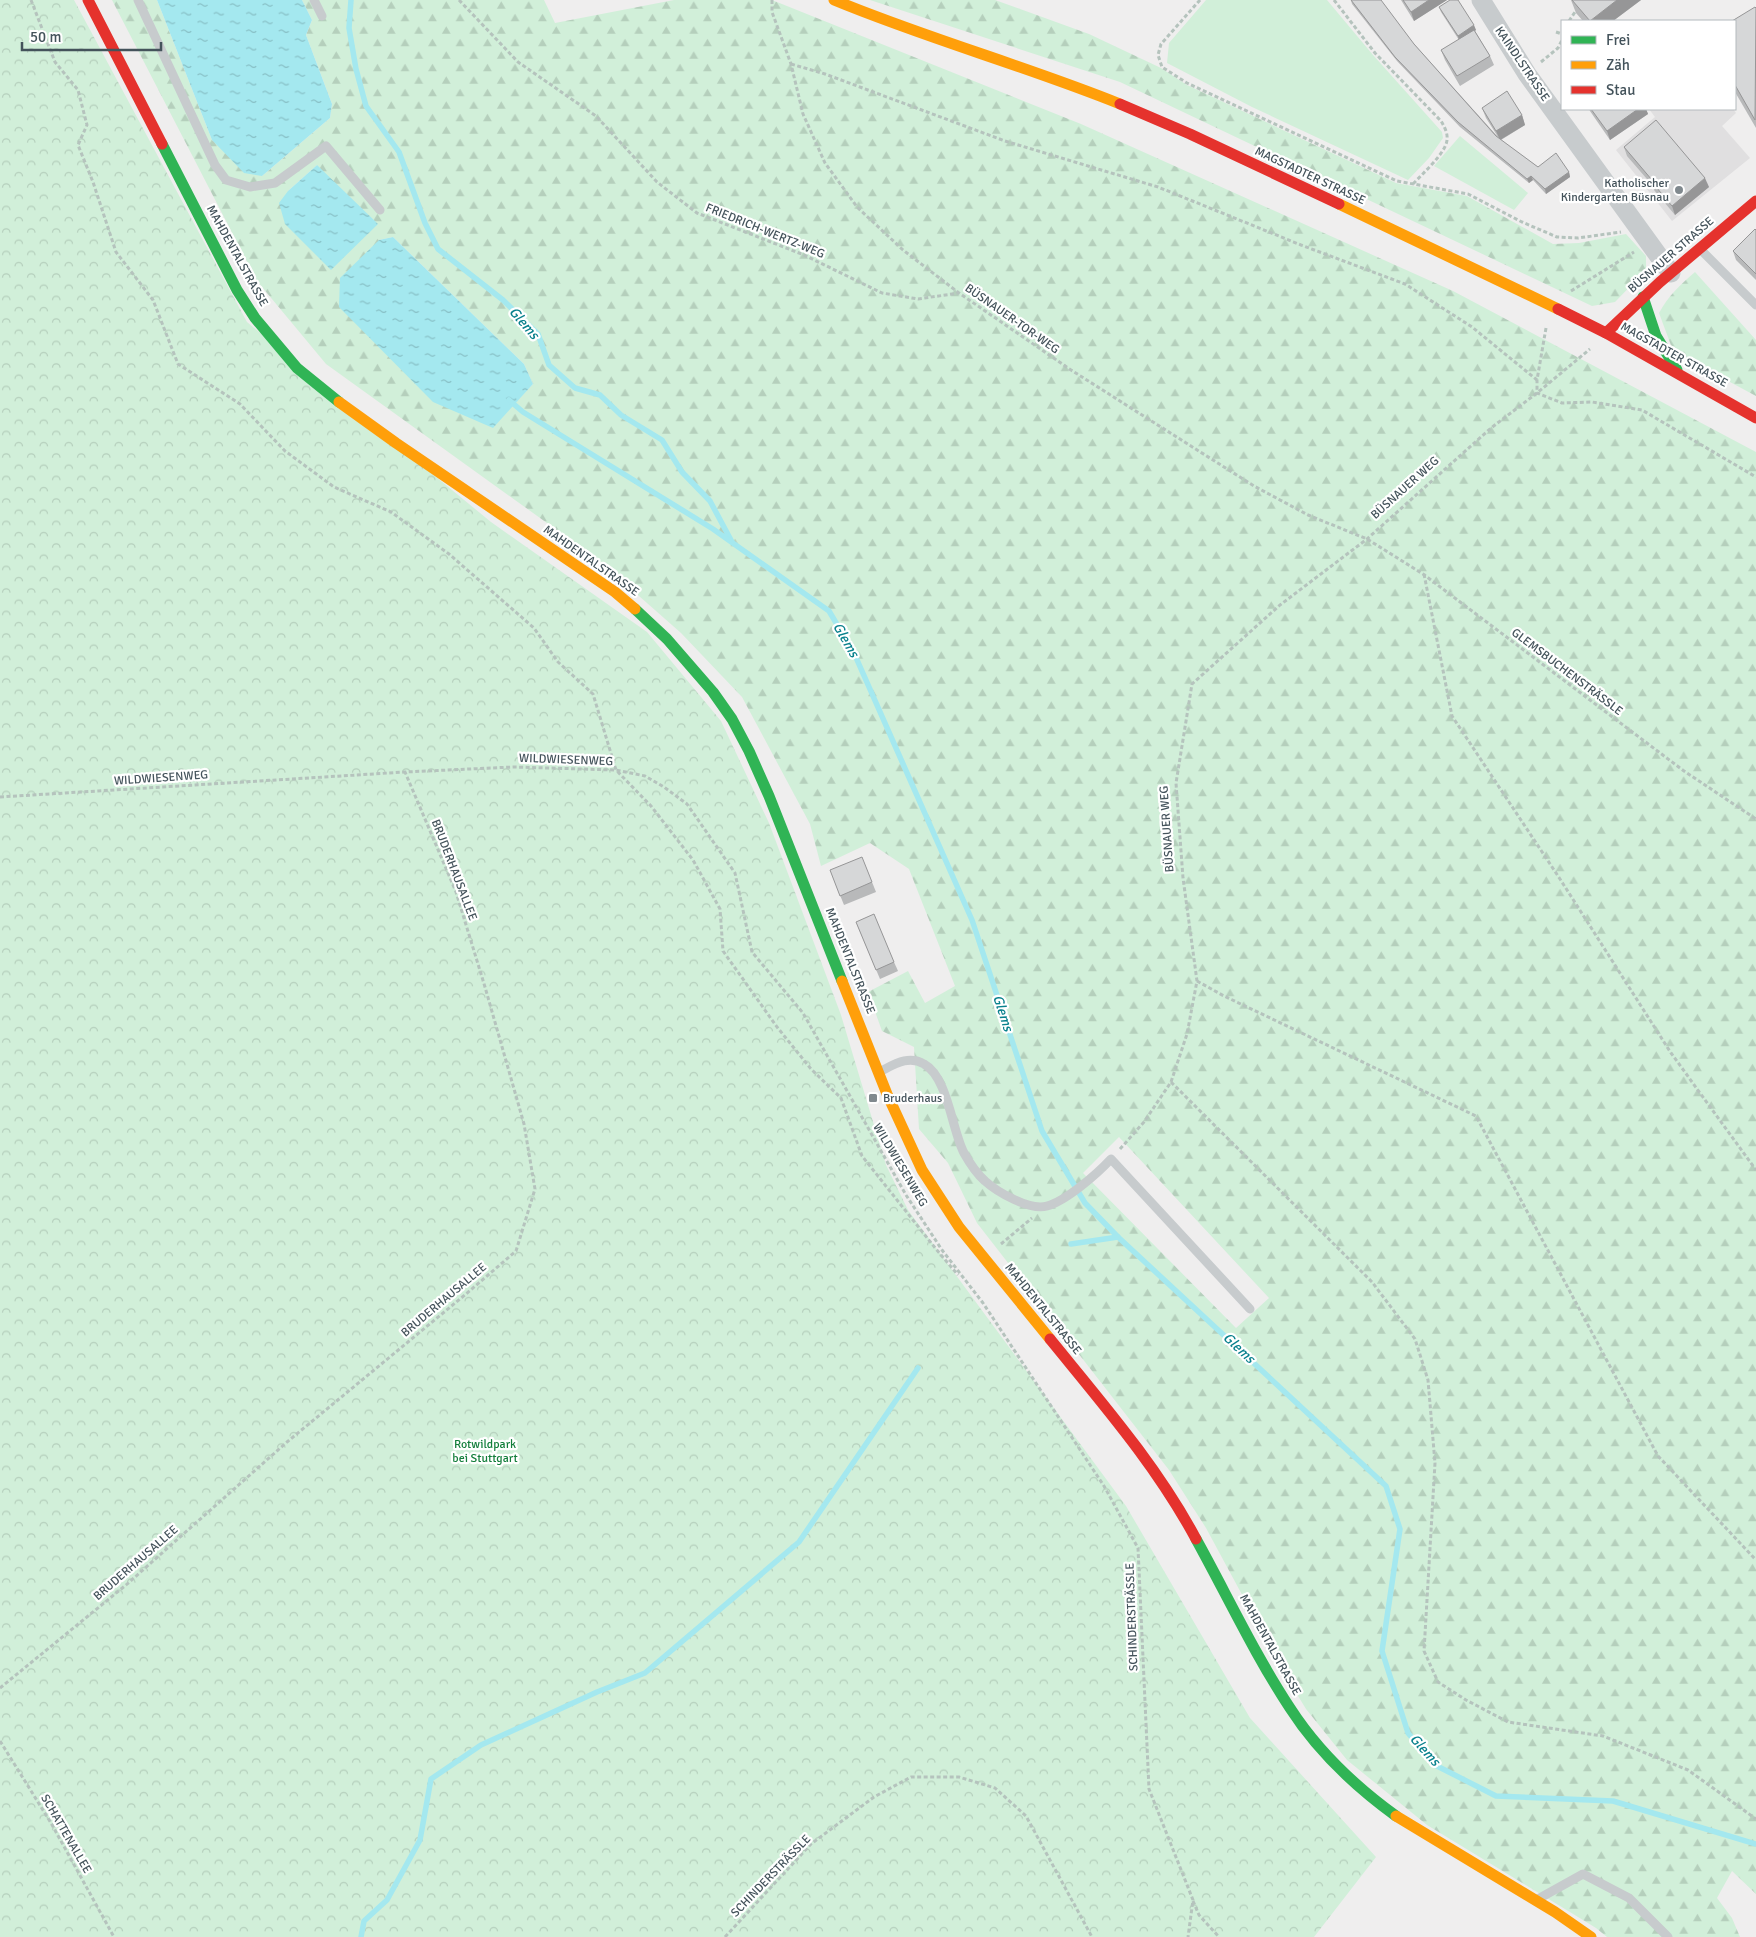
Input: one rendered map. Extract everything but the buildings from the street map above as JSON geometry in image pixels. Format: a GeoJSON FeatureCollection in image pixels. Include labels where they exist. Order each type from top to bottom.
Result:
{"type":"FeatureCollection","features":[{"type":"Feature","properties":{"kind":"main road","name":"MAHDENTALSTRASSE"},"geometry":{"type":"LineString","coordinates":[[88,0],[237,290],[255,318],[275,343],[298,368],[350,410],[615,592],[668,639],[713,692],[732,720],[749,751],[769,796],[879,1072],[922,1170],[959,1227],[1113,1416],[1154,1471],[1190,1529],[1272,1679],[1310,1736],[1338,1766],[1383,1806],[1411,1826],[1536,1900],[1591,1937]]}},
{"type":"Feature","properties":{"kind":"main road","name":"MAGSTADTER STRASSE"},"geometry":{"type":"LineString","coordinates":[[834,0],[864,14],[1033,71],[1158,121],[1374,220],[1606,333],[1756,418]]}},
{"type":"Feature","properties":{"kind":"main road","name":"BÜSNAUER STRASSE"},"geometry":{"type":"LineString","coordinates":[[1606,333],[1643,297],[1756,201]]}},
{"type":"Feature","properties":{"kind":"main road"},"geometry":{"type":"LineString","coordinates":[[1643,297],[1648,319],[1655,337],[1680,375]]}},
{"type":"Feature","properties":{"kind":"street","name":"KAINDLSTRASSE"},"geometry":{"type":"LineString","coordinates":[[1481,0],[1527,74],[1672,273]]}},
{"type":"Feature","properties":{"kind":"lane"},"geometry":{"type":"LineString","coordinates":[[138,0],[215,165],[226,180],[250,187],[274,184],[326,146],[380,210]]}},
{"type":"Feature","properties":{"kind":"lane"},"geometry":{"type":"LineString","coordinates":[[314,0],[322,16]]}},
{"type":"Feature","properties":{"kind":"lane"},"geometry":{"type":"LineString","coordinates":[[1700,248],[1756,306]]}},
{"type":"Feature","properties":{"kind":"lane"},"geometry":{"type":"LineString","coordinates":[[879,1072],[908,1059],[925,1064],[937,1076],[964,1153],[984,1181],[1013,1199],[1028,1205],[1046,1207],[1098,1173],[1111,1159],[1250,1309]]}},
{"type":"Feature","properties":{"kind":"lane"},"geometry":{"type":"LineString","coordinates":[[1536,1900],[1583,1874],[1629,1898],[1668,1937]]}},
{"type":"Feature","properties":{"kind":"path"},"geometry":{"type":"LineString","coordinates":[[31,0],[55,62],[78,90],[87,125],[78,145],[93,182],[116,252],[153,300],[178,364],[240,404],[286,450],[334,487],[391,512],[449,554],[534,628],[558,662],[593,694],[616,770],[651,806],[693,860],[720,909],[723,951],[777,1027],[811,1069],[841,1098],[862,1156],[936,1249],[984,1303]]}},
{"type":"Feature","properties":{"kind":"path","name":"FRIEDRICH-WERTZ-WEG"},"geometry":{"type":"LineString","coordinates":[[459,0],[518,62],[596,116],[657,182],[697,213],[804,255],[882,293],[918,299],[959,292]]}},
{"type":"Feature","properties":{"kind":"path","name":"BÜSNAUER-TOR-WEG"},"geometry":{"type":"LineString","coordinates":[[772,0],[772,12],[791,64],[803,114],[825,163],[857,207],[903,250],[959,292],[1071,370],[1254,486],[1308,515],[1367,539]]}},
{"type":"Feature","properties":{"kind":"path"},"geometry":{"type":"LineString","coordinates":[[1200,0],[1161,44],[1158,55],[1162,67],[1187,83],[1397,180],[1451,189],[1468,194],[1556,237],[1578,238],[1640,229]]}},
{"type":"Feature","properties":{"kind":"path"},"geometry":{"type":"LineString","coordinates":[[1334,0],[1375,53],[1441,121],[1446,130],[1447,140],[1442,151],[1412,184]]}},
{"type":"Feature","properties":{"kind":"path"},"geometry":{"type":"LineString","coordinates":[[1570,20],[1574,11],[1582,6]]}},
{"type":"Feature","properties":{"kind":"path"},"geometry":{"type":"LineString","coordinates":[[1556,32],[1561,34]]}},
{"type":"Feature","properties":{"kind":"path"},"geometry":{"type":"LineString","coordinates":[[1527,74],[1558,48],[1561,42]]}},
{"type":"Feature","properties":{"kind":"path"},"geometry":{"type":"LineString","coordinates":[[791,64],[825,74],[1004,141],[1158,187],[1301,245],[1405,284],[1472,327],[1537,380]]}},
{"type":"Feature","properties":{"kind":"path"},"geometry":{"type":"LineString","coordinates":[[1570,291],[1634,252]]}},
{"type":"Feature","properties":{"kind":"path"},"geometry":{"type":"LineString","coordinates":[[1546,327],[1537,380],[1537,393],[1562,403],[1592,402],[1642,410],[1756,478]]}},
{"type":"Feature","properties":{"kind":"path","name":"BÜSNAUER WEG"},"geometry":{"type":"LineString","coordinates":[[1111,1159],[1144,1122],[1171,1082],[1187,1034],[1197,981],[1183,878],[1176,783],[1192,684],[1280,605],[1367,539],[1491,428],[1537,393],[1606,333]]}},
{"type":"Feature","properties":{"kind":"path","name":"GLEMSBUCHENSTRÄSSLE"},"geometry":{"type":"LineString","coordinates":[[1367,539],[1423,574],[1684,771],[1756,819]]}},
{"type":"Feature","properties":{"kind":"path"},"geometry":{"type":"LineString","coordinates":[[1423,574],[1452,716],[1560,879],[1671,1053],[1756,1170]]}},
{"type":"Feature","properties":{"kind":"path","name":"WILDWIESENWEG"},"geometry":{"type":"LineString","coordinates":[[0,797],[513,767],[616,770],[645,776],[687,804],[736,874],[752,952],[803,1013],[906,1195],[942,1250],[984,1303]]}},
{"type":"Feature","properties":{"kind":"path","name":"BRUDERHAUSALLEE"},"geometry":{"type":"LineString","coordinates":[[0,1688],[126,1585],[287,1442],[516,1251],[534,1188],[524,1124],[456,892],[405,772]]}},
{"type":"Feature","properties":{"kind":"path"},"geometry":{"type":"LineString","coordinates":[[1197,981],[1224,996],[1476,1116],[1658,1456],[1756,1560]]}},
{"type":"Feature","properties":{"kind":"path"},"geometry":{"type":"LineString","coordinates":[[1171,1082],[1372,1282],[1415,1339],[1428,1380],[1435,1464],[1424,1651],[1438,1682],[1466,1700],[1508,1722],[1603,1736],[1688,1770],[1756,1819]]}},
{"type":"Feature","properties":{"kind":"path"},"geometry":{"type":"LineString","coordinates":[[1001,1244],[1046,1207]]}},
{"type":"Feature","properties":{"kind":"path","name":"SCHINDERSTRÄSSLE"},"geometry":{"type":"LineString","coordinates":[[984,1303],[1104,1486],[1138,1548],[1149,1789],[1192,1900],[1188,1937]]}},
{"type":"Feature","properties":{"kind":"path","name":"SCHATTENALLEE"},"geometry":{"type":"LineString","coordinates":[[0,1741],[51,1823],[114,1937]]}},
{"type":"Feature","properties":{"kind":"path","name":"SCHINDERSTRÄSSLE"},"geometry":{"type":"LineString","coordinates":[[725,1937],[811,1844],[874,1797],[911,1777],[959,1777],[995,1788],[1026,1816],[1092,1937]]}},
{"type":"Feature","properties":{"kind":"path"},"geometry":{"type":"LineString","coordinates":[[1192,1900],[1199,1915],[1219,1937]]}},
{"type":"Feature","properties":{"kind":"shaded area","name":"Katholischer Kindergarten Büsnau"},"geometry":{"type":"Polygon","coordinates":[[[1650,110],[1734,110],[1736,113],[1722,126],[1750,158],[1672,221],[1616,150],[1655,117],[1650,110]]]}},
{"type":"Feature","properties":{"kind":"green space","name":"Rotwildpark bei Stuttgart"},"geometry":{"type":"Polygon","coordinates":[[[0,0],[74,0],[247,322],[491,522],[647,632],[721,721],[769,823],[841,1015],[886,1165],[908,1210],[1126,1506],[1250,1718],[1376,1857],[1314,1937],[0,1937],[0,0]]]}},
{"type":"Feature","properties":{"kind":"green space"},"geometry":{"type":"Polygon","coordinates":[[[112,0],[157,0],[212,140],[262,176],[330,118],[332,104],[306,35],[312,20],[302,0],[544,0],[555,23],[674,0],[772,0],[1081,124],[1453,291],[1756,452],[1756,1894],[1732,1871],[1717,1898],[1732,1918],[1740,1937],[1607,1937],[1596,1928],[1427,1825],[1347,1760],[1306,1709],[1287,1678],[1206,1528],[1169,1470],[977,1223],[948,1163],[919,1129],[914,1047],[882,1031],[868,992],[908,971],[925,1003],[955,986],[909,869],[870,843],[821,866],[810,824],[742,697],[681,633],[597,559],[326,364],[257,281],[112,0]],[[317,165],[288,191],[331,269],[317,165]],[[393,237],[379,240],[514,404],[533,384],[524,364],[393,237]],[[1119,1137],[1083,1173],[1236,1328],[1269,1298],[1119,1137]]]}},
{"type":"Feature","properties":{"kind":"green space"},"geometry":{"type":"Polygon","coordinates":[[[870,0],[995,0],[1089,34],[1161,68],[1187,85],[1396,183],[1467,196],[1553,244],[1579,243],[1626,234],[1646,256],[1646,270],[1615,302],[1592,306],[1120,82],[870,0]]]}},
{"type":"Feature","properties":{"kind":"green space"},"geometry":{"type":"Polygon","coordinates":[[[1206,0],[1327,0],[1442,132],[1443,138],[1429,158],[1408,180],[1252,107],[1167,63],[1169,43],[1206,0]]]}},
{"type":"Feature","properties":{"kind":"green space"},"geometry":{"type":"Polygon","coordinates":[[[1460,136],[1528,193],[1514,210],[1434,166],[1460,136]]]}},
{"type":"Feature","properties":{"kind":"green space"},"geometry":{"type":"Polygon","coordinates":[[[1695,272],[1756,340],[1756,396],[1689,360],[1672,348],[1659,313],[1666,301],[1695,272]]]}},
{"type":"Feature","properties":{"kind":"water"},"geometry":{"type":"Polygon","coordinates":[[[157,0],[302,0],[312,20],[306,35],[332,104],[330,118],[262,176],[244,173],[212,140],[157,0]]]}},
{"type":"Feature","properties":{"kind":"water"},"geometry":{"type":"Polygon","coordinates":[[[317,165],[378,224],[331,270],[285,224],[279,203],[288,191],[317,165]]]}},
{"type":"Feature","properties":{"kind":"water"},"geometry":{"type":"Polygon","coordinates":[[[393,237],[524,364],[533,384],[493,428],[433,402],[339,307],[340,278],[379,240],[393,237]]]}},
{"type":"Feature","properties":{"kind":"waterway","name":"Glems"},"geometry":{"type":"LineString","coordinates":[[351,0],[349,28],[356,69],[366,106],[399,152],[425,223],[438,249],[503,300],[538,334],[549,365],[575,388],[600,395],[621,415],[662,440],[682,472],[710,501],[732,542]]}},
{"type":"Feature","properties":{"kind":"waterway","name":"Glems"},"geometry":{"type":"LineString","coordinates":[[509,400],[523,412],[713,529],[829,611],[854,653],[972,920],[1042,1131],[1085,1203],[1118,1237],[1386,1486],[1400,1529],[1382,1651],[1408,1733],[1435,1765],[1496,1796],[1613,1801],[1756,1844]]}},
{"type":"Feature","properties":{"kind":"waterway"},"geometry":{"type":"LineString","coordinates":[[1071,1244],[1118,1237]]}},
{"type":"Feature","properties":{"kind":"waterway"},"geometry":{"type":"LineString","coordinates":[[361,1937],[364,1921],[387,1900],[420,1840],[431,1779],[481,1745],[597,1692],[645,1673],[799,1542],[918,1368]]}},
{"type":"Feature","properties":{"kind":"traffic: fast"},"geometry":{"type":"LineString","coordinates":[[162,144],[237,290],[255,318],[297,368],[339,402]]}},
{"type":"Feature","properties":{"kind":"traffic: fast"},"geometry":{"type":"LineString","coordinates":[[1643,297],[1656,336],[1677,370]]}},
{"type":"Feature","properties":{"kind":"traffic: fast"},"geometry":{"type":"LineString","coordinates":[[635,609],[667,639],[713,692],[732,719],[769,796],[842,981]]}},
{"type":"Feature","properties":{"kind":"traffic: fast"},"geometry":{"type":"LineString","coordinates":[[1196,1539],[1265,1667],[1301,1724],[1338,1767],[1366,1793],[1396,1816]]}},
{"type":"Feature","properties":{"kind":"traffic: slow"},"geometry":{"type":"LineString","coordinates":[[834,0],[1120,104]]}},
{"type":"Feature","properties":{"kind":"traffic: slow"},"geometry":{"type":"LineString","coordinates":[[1339,204],[1558,309]]}},
{"type":"Feature","properties":{"kind":"traffic: slow"},"geometry":{"type":"LineString","coordinates":[[339,402],[615,592],[635,609]]}},
{"type":"Feature","properties":{"kind":"traffic: slow"},"geometry":{"type":"LineString","coordinates":[[842,981],[887,1094],[922,1170],[959,1227],[1050,1339]]}},
{"type":"Feature","properties":{"kind":"traffic: slow"},"geometry":{"type":"LineString","coordinates":[[1396,1816],[1555,1912],[1591,1937]]}},
{"type":"Feature","properties":{"kind":"traffic: jam"},"geometry":{"type":"LineString","coordinates":[[88,0],[162,144]]}},
{"type":"Feature","properties":{"kind":"traffic: jam"},"geometry":{"type":"LineString","coordinates":[[1120,104],[1190,134],[1339,204]]}},
{"type":"Feature","properties":{"kind":"traffic: jam"},"geometry":{"type":"LineString","coordinates":[[1606,333],[1660,282],[1756,201]]}},
{"type":"Feature","properties":{"kind":"traffic: jam"},"geometry":{"type":"LineString","coordinates":[[1558,309],[1606,333],[1756,418]]}},
{"type":"Feature","properties":{"kind":"traffic: jam"},"geometry":{"type":"LineString","coordinates":[[1050,1339],[1109,1411],[1146,1461],[1181,1512],[1196,1539]]}},
{"type":"Feature","properties":{"kind":"place","name":"Katholischer Kindergarten Büsnau"},"geometry":{"type":"Point","coordinates":[1679,190]}},
{"type":"Feature","properties":{"kind":"place","name":"Bruderhaus"},"geometry":{"type":"Point","coordinates":[873,1098]}}]}
